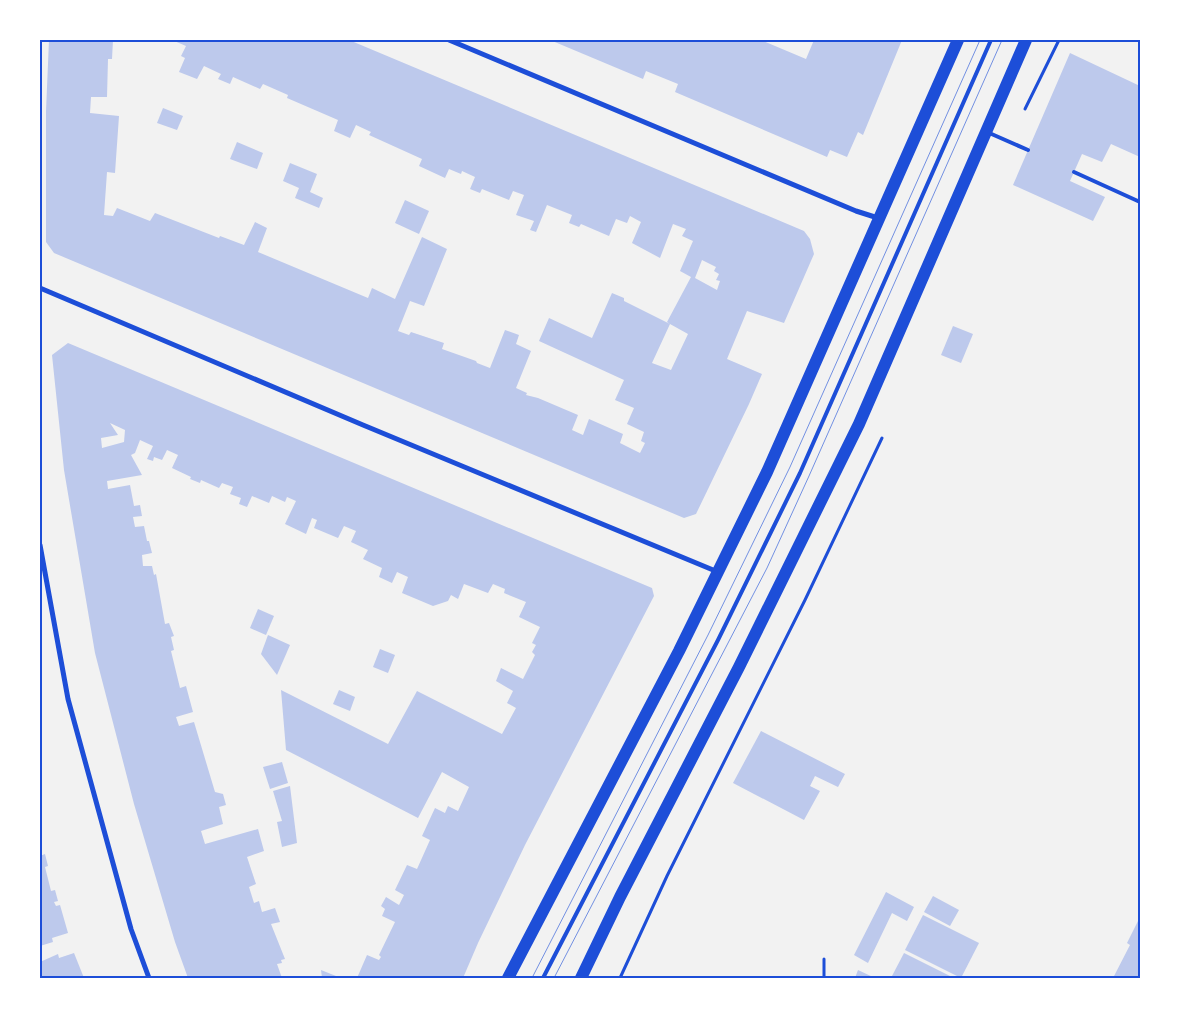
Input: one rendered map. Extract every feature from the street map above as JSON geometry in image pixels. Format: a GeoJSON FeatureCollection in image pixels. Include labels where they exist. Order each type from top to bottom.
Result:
{"type":"FeatureCollection","features":[{"type":"Feature","properties":{"kind":"main road"},"geometry":{"type":"LineString","coordinates":[[508,978],[719,572],[767,472],[958,40]]}},
{"type":"Feature","properties":{"kind":"main road"},"geometry":{"type":"LineString","coordinates":[[581,978],[620,897],[740,667],[859,424],[1026,40]]}},
{"type":"Feature","properties":{"kind":"street"},"geometry":{"type":"LineString","coordinates":[[449,40],[856,211],[879,218]]}},
{"type":"Feature","properties":{"kind":"street"},"geometry":{"type":"LineString","coordinates":[[40,288],[363,425],[719,572]]}},
{"type":"Feature","properties":{"kind":"street"},"geometry":{"type":"LineString","coordinates":[[40,545],[68,699],[132,929],[149,978]]}},
{"type":"Feature","properties":{"kind":"lane"},"geometry":{"type":"LineString","coordinates":[[544,978],[718,640],[800,473],[991,40]]}},
{"type":"Feature","properties":{"kind":"lane"},"geometry":{"type":"LineString","coordinates":[[985,131],[1028,150]]}},
{"type":"Feature","properties":{"kind":"lane"},"geometry":{"type":"LineString","coordinates":[[1074,172],[1140,202]]}},
{"type":"Feature","properties":{"kind":"path"},"geometry":{"type":"LineString","coordinates":[[824,959],[824,978]]}},
{"type":"Feature","properties":{"kind":"building"},"geometry":{"type":"Polygon","coordinates":[[[49,40],[113,40],[112,59],[108,59],[107,97],[91,97],[90,113],[119,116],[115,173],[107,172],[104,215],[113,216],[117,208],[150,221],[155,213],[219,238],[220,236],[244,245],[255,222],[267,228],[258,252],[368,298],[372,288],[395,299],[422,237],[447,249],[424,306],[410,301],[398,331],[409,335],[411,332],[444,343],[442,349],[490,368],[505,330],[519,335],[516,344],[531,351],[516,388],[527,393],[526,395],[538,398],[578,415],[572,430],[583,435],[589,419],[623,434],[620,443],[640,453],[645,443],[641,441],[644,432],[627,424],[634,408],[615,400],[624,380],[539,341],[549,318],[592,338],[612,293],[670,324],[667,322],[691,277],[680,271],[693,241],[682,236],[686,229],[673,224],[660,258],[632,243],[641,222],[630,216],[627,223],[616,219],[609,236],[581,224],[579,227],[569,223],[572,215],[547,205],[536,232],[530,230],[534,221],[516,215],[524,195],[513,191],[509,200],[482,189],[480,193],[470,189],[475,177],[462,171],[461,174],[449,169],[445,178],[419,166],[422,159],[369,135],[371,132],[356,125],[350,138],[334,131],[338,120],[287,98],[288,95],[263,84],[260,89],[233,77],[230,84],[218,79],[221,74],[204,66],[197,79],[179,72],[185,58],[181,56],[186,46],[172,40],[349,40],[804,231],[810,239],[814,254],[784,323],[747,311],[727,359],[762,374],[696,514],[684,518],[54,253],[46,242],[46,111],[49,40]],[[702,260],[695,278],[717,290],[720,281],[716,280],[719,274],[714,271],[716,267],[702,260]],[[670,324],[652,363],[671,370],[688,334],[670,324]]]}},
{"type":"Feature","properties":{"kind":"building"},"geometry":{"type":"Polygon","coordinates":[[[550,40],[761,40],[806,59],[814,40],[902,40],[863,135],[858,132],[847,157],[830,150],[827,157],[675,92],[678,84],[646,71],[643,79],[550,40]]]}},
{"type":"Feature","properties":{"kind":"building"},"geometry":{"type":"Polygon","coordinates":[[[1070,53],[1140,86],[1140,157],[1111,144],[1102,162],[1082,154],[1070,181],[1105,197],[1093,221],[1013,185],[1070,53]]]}},
{"type":"Feature","properties":{"kind":"building"},"geometry":{"type":"Polygon","coordinates":[[[163,108],[183,116],[177,130],[157,123],[163,108]]]}},
{"type":"Feature","properties":{"kind":"building"},"geometry":{"type":"Polygon","coordinates":[[[237,142],[263,153],[257,169],[230,159],[237,142]]]}},
{"type":"Feature","properties":{"kind":"building"},"geometry":{"type":"Polygon","coordinates":[[[290,163],[317,174],[310,192],[323,198],[319,208],[295,198],[299,188],[283,181],[290,163]]]}},
{"type":"Feature","properties":{"kind":"building"},"geometry":{"type":"Polygon","coordinates":[[[405,200],[429,211],[419,234],[395,223],[405,200]]]}},
{"type":"Feature","properties":{"kind":"building"},"geometry":{"type":"Polygon","coordinates":[[[953,326],[973,334],[961,363],[941,355],[953,326]]]}},
{"type":"Feature","properties":{"kind":"building"},"geometry":{"type":"Polygon","coordinates":[[[68,343],[652,588],[654,596],[525,845],[463,978],[357,978],[367,955],[379,960],[381,957],[379,955],[395,922],[382,916],[385,909],[381,906],[386,897],[399,905],[404,895],[395,890],[407,865],[417,869],[430,840],[422,836],[435,808],[445,813],[448,806],[458,811],[469,787],[442,772],[418,818],[286,750],[281,690],[388,744],[417,691],[502,734],[516,708],[507,703],[513,691],[496,681],[501,668],[523,679],[535,655],[532,652],[536,645],[532,643],[540,627],[519,617],[526,602],[504,593],[505,589],[493,584],[488,593],[464,584],[458,599],[451,595],[448,601],[433,606],[402,593],[408,577],[397,572],[392,583],[379,577],[382,568],[363,559],[368,550],[351,542],[356,531],[344,526],[338,538],[314,528],[317,520],[312,518],[306,534],[285,524],[296,501],[287,497],[285,502],[272,496],[269,503],[252,496],[247,507],[239,504],[241,498],[230,494],[233,487],[222,483],[219,488],[201,480],[200,483],[172,468],[178,455],[167,450],[162,460],[154,457],[153,461],[147,459],[153,446],[140,440],[135,453],[131,455],[142,475],[107,481],[108,489],[130,485],[134,506],[140,505],[142,516],[133,517],[135,527],[144,526],[152,553],[142,555],[143,566],[152,566],[154,575],[156,574],[165,624],[169,623],[174,636],[171,637],[174,650],[171,651],[180,688],[186,686],[193,712],[176,717],[179,726],[194,722],[215,792],[223,794],[226,805],[219,807],[223,824],[201,831],[205,844],[258,829],[264,851],[247,857],[256,884],[249,887],[254,903],[259,901],[262,912],[275,908],[280,922],[271,924],[285,959],[281,960],[282,963],[277,964],[282,978],[188,978],[175,942],[134,804],[95,653],[64,470],[52,355],[68,343]],[[110,423],[118,435],[101,438],[102,448],[124,442],[125,430],[110,423]]]}},
{"type":"Feature","properties":{"kind":"building"},"geometry":{"type":"Polygon","coordinates":[[[258,609],[274,616],[266,635],[250,628],[258,609]]]}},
{"type":"Feature","properties":{"kind":"building"},"geometry":{"type":"Polygon","coordinates":[[[268,635],[290,645],[277,675],[261,654],[268,635]]]}},
{"type":"Feature","properties":{"kind":"building"},"geometry":{"type":"Polygon","coordinates":[[[380,649],[395,655],[388,673],[373,667],[380,649]]]}},
{"type":"Feature","properties":{"kind":"building"},"geometry":{"type":"Polygon","coordinates":[[[339,690],[355,697],[350,711],[333,704],[339,690]]]}},
{"type":"Feature","properties":{"kind":"building"},"geometry":{"type":"Polygon","coordinates":[[[761,731],[845,774],[838,787],[815,776],[810,786],[820,791],[804,820],[733,783],[761,731]]]}},
{"type":"Feature","properties":{"kind":"building"},"geometry":{"type":"Polygon","coordinates":[[[282,762],[288,783],[270,789],[263,767],[282,762]]]}},
{"type":"Feature","properties":{"kind":"building"},"geometry":{"type":"Polygon","coordinates":[[[290,786],[297,843],[282,847],[277,822],[282,821],[273,791],[290,786]]]}},
{"type":"Feature","properties":{"kind":"building"},"geometry":{"type":"Polygon","coordinates":[[[45,854],[48,866],[45,867],[51,891],[55,890],[58,901],[54,902],[56,906],[60,905],[68,933],[52,938],[53,942],[40,946],[40,856],[45,854]]]}},
{"type":"Feature","properties":{"kind":"building"},"geometry":{"type":"Polygon","coordinates":[[[886,892],[914,907],[907,921],[892,913],[868,963],[854,955],[886,892]]]}},
{"type":"Feature","properties":{"kind":"building"},"geometry":{"type":"Polygon","coordinates":[[[933,896],[959,910],[950,926],[924,912],[933,896]]]}},
{"type":"Feature","properties":{"kind":"building"},"geometry":{"type":"Polygon","coordinates":[[[923,915],[979,943],[961,978],[905,950],[923,915]]]}},
{"type":"Feature","properties":{"kind":"building"},"geometry":{"type":"Polygon","coordinates":[[[1140,917],[1140,978],[1113,978],[1130,945],[1127,943],[1140,917]]]}},
{"type":"Feature","properties":{"kind":"building"},"geometry":{"type":"Polygon","coordinates":[[[74,953],[84,978],[40,978],[40,962],[58,954],[59,958],[74,953]]]}},
{"type":"Feature","properties":{"kind":"building"},"geometry":{"type":"Polygon","coordinates":[[[904,953],[954,978],[895,978],[892,976],[904,953]]]}},
{"type":"Feature","properties":{"kind":"building"},"geometry":{"type":"Polygon","coordinates":[[[321,970],[341,978],[322,978],[321,970]]]}},
{"type":"Feature","properties":{"kind":"building"},"geometry":{"type":"Polygon","coordinates":[[[858,970],[875,978],[855,978],[858,970]]]}},
{"type":"Feature","properties":{"kind":"tram line"},"geometry":{"type":"LineString","coordinates":[[532,978],[708,635],[790,467],[980,40]]}},
{"type":"Feature","properties":{"kind":"tram line"},"geometry":{"type":"LineString","coordinates":[[554,978],[767,568],[1002,40]]}}]}
